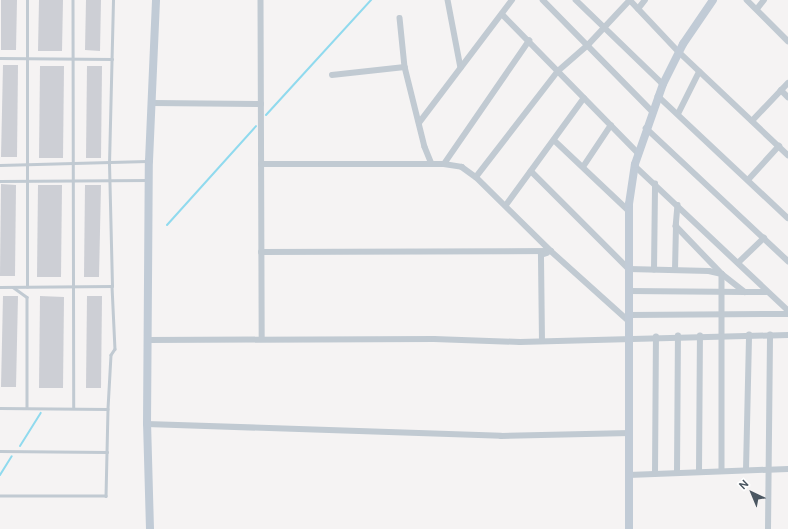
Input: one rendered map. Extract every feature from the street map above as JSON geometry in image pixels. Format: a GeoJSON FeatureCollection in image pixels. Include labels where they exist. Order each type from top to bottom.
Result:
{"type":"FeatureCollection","features":[{"type":"Feature","properties":{"kind":"street"},"geometry":{"type":"LineString","coordinates":[[150,529],[147,424],[151,180],[149,161],[153,103],[156,0]]}},
{"type":"Feature","properties":{"kind":"street"},"geometry":{"type":"LineString","coordinates":[[261,0],[262,340]]}},
{"type":"Feature","properties":{"kind":"street"},"geometry":{"type":"LineString","coordinates":[[448,0],[461,68]]}},
{"type":"Feature","properties":{"kind":"street"},"geometry":{"type":"LineString","coordinates":[[419,123],[512,0]]}},
{"type":"Feature","properties":{"kind":"street"},"geometry":{"type":"LineString","coordinates":[[543,0],[652,111]]}},
{"type":"Feature","properties":{"kind":"street"},"geometry":{"type":"LineString","coordinates":[[576,0],[663,84]]}},
{"type":"Feature","properties":{"kind":"street"},"geometry":{"type":"LineString","coordinates":[[476,177],[558,71],[588,45],[630,0],[699,72],[788,155]]}},
{"type":"Feature","properties":{"kind":"street"},"geometry":{"type":"LineString","coordinates":[[638,9],[645,0]]}},
{"type":"Feature","properties":{"kind":"street"},"geometry":{"type":"LineString","coordinates":[[629,529],[629,211],[635,166],[646,128],[663,84],[679,52],[713,0]]}},
{"type":"Feature","properties":{"kind":"street"},"geometry":{"type":"LineString","coordinates":[[747,0],[788,40]]}},
{"type":"Feature","properties":{"kind":"street"},"geometry":{"type":"LineString","coordinates":[[756,9],[764,0]]}},
{"type":"Feature","properties":{"kind":"street"},"geometry":{"type":"LineString","coordinates":[[502,14],[638,153]]}},
{"type":"Feature","properties":{"kind":"street"},"geometry":{"type":"LineString","coordinates":[[400,18],[405,67],[419,123],[432,164]]}},
{"type":"Feature","properties":{"kind":"street"},"geometry":{"type":"LineString","coordinates":[[444,164],[529,41]]}},
{"type":"Feature","properties":{"kind":"street"},"geometry":{"type":"LineString","coordinates":[[332,75],[405,67]]}},
{"type":"Feature","properties":{"kind":"street"},"geometry":{"type":"LineString","coordinates":[[678,114],[699,72]]}},
{"type":"Feature","properties":{"kind":"street"},"geometry":{"type":"LineString","coordinates":[[752,121],[788,83]]}},
{"type":"Feature","properties":{"kind":"street"},"geometry":{"type":"LineString","coordinates":[[781,90],[788,97]]}},
{"type":"Feature","properties":{"kind":"street"},"geometry":{"type":"LineString","coordinates":[[658,96],[788,218]]}},
{"type":"Feature","properties":{"kind":"street"},"geometry":{"type":"LineString","coordinates":[[506,205],[584,98]]}},
{"type":"Feature","properties":{"kind":"street"},"geometry":{"type":"LineString","coordinates":[[153,103],[261,104]]}},
{"type":"Feature","properties":{"kind":"street"},"geometry":{"type":"LineString","coordinates":[[583,168],[611,125]]}},
{"type":"Feature","properties":{"kind":"street"},"geometry":{"type":"LineString","coordinates":[[646,128],[788,262]]}},
{"type":"Feature","properties":{"kind":"street"},"geometry":{"type":"LineString","coordinates":[[554,140],[629,211]]}},
{"type":"Feature","properties":{"kind":"street"},"geometry":{"type":"LineString","coordinates":[[748,180],[779,146]]}},
{"type":"Feature","properties":{"kind":"street"},"geometry":{"type":"LineString","coordinates":[[261,164],[444,164],[462,167],[476,177],[506,205],[551,251],[629,318],[722,313],[788,314]]}},
{"type":"Feature","properties":{"kind":"street"},"geometry":{"type":"LineString","coordinates":[[635,166],[678,205],[766,292],[788,310]]}},
{"type":"Feature","properties":{"kind":"street"},"geometry":{"type":"LineString","coordinates":[[531,171],[629,269],[675,270],[722,274]]}},
{"type":"Feature","properties":{"kind":"street"},"geometry":{"type":"LineString","coordinates":[[654,270],[655,184]]}},
{"type":"Feature","properties":{"kind":"street"},"geometry":{"type":"LineString","coordinates":[[675,270],[678,205]]}},
{"type":"Feature","properties":{"kind":"street"},"geometry":{"type":"LineString","coordinates":[[676,226],[722,274],[745,292]]}},
{"type":"Feature","properties":{"kind":"street"},"geometry":{"type":"LineString","coordinates":[[738,264],[764,238]]}},
{"type":"Feature","properties":{"kind":"street"},"geometry":{"type":"LineString","coordinates":[[261,252],[551,251]]}},
{"type":"Feature","properties":{"kind":"street"},"geometry":{"type":"LineString","coordinates":[[542,341],[540,255],[551,251]]}},
{"type":"Feature","properties":{"kind":"street"},"geometry":{"type":"LineString","coordinates":[[722,274],[722,471]]}},
{"type":"Feature","properties":{"kind":"street"},"geometry":{"type":"LineString","coordinates":[[629,291],[766,292]]}},
{"type":"Feature","properties":{"kind":"street"},"geometry":{"type":"LineString","coordinates":[[746,470],[750,335]]}},
{"type":"Feature","properties":{"kind":"street"},"geometry":{"type":"LineString","coordinates":[[768,529],[770,335]]}},
{"type":"Feature","properties":{"kind":"street"},"geometry":{"type":"LineString","coordinates":[[148,340],[542,341],[678,336],[788,335]]}},
{"type":"Feature","properties":{"kind":"street"},"geometry":{"type":"LineString","coordinates":[[677,473],[678,336]]}},
{"type":"Feature","properties":{"kind":"street"},"geometry":{"type":"LineString","coordinates":[[699,472],[700,336]]}},
{"type":"Feature","properties":{"kind":"street"},"geometry":{"type":"LineString","coordinates":[[655,474],[656,337]]}},
{"type":"Feature","properties":{"kind":"street"},"geometry":{"type":"LineString","coordinates":[[147,424],[501,436],[630,433]]}},
{"type":"Feature","properties":{"kind":"street"},"geometry":{"type":"LineString","coordinates":[[629,475],[788,469]]}},
{"type":"Feature","properties":{"kind":"lane"},"geometry":{"type":"LineString","coordinates":[[27,287],[28,0]]}},
{"type":"Feature","properties":{"kind":"lane"},"geometry":{"type":"LineString","coordinates":[[73,0],[75,164],[73,286],[74,408]]}},
{"type":"Feature","properties":{"kind":"lane"},"geometry":{"type":"LineString","coordinates":[[0,496],[106,496],[108,409],[111,355],[114,348],[111,180],[109,164],[113,0]]}},
{"type":"Feature","properties":{"kind":"lane"},"geometry":{"type":"LineString","coordinates":[[0,58],[27,57],[112,59]]}},
{"type":"Feature","properties":{"kind":"lane"},"geometry":{"type":"LineString","coordinates":[[0,165],[109,164],[149,161]]}},
{"type":"Feature","properties":{"kind":"lane"},"geometry":{"type":"LineString","coordinates":[[0,181],[151,180]]}},
{"type":"Feature","properties":{"kind":"lane"},"geometry":{"type":"LineString","coordinates":[[0,287],[112,286]]}},
{"type":"Feature","properties":{"kind":"lane"},"geometry":{"type":"LineString","coordinates":[[13,287],[27,297],[27,408]]}},
{"type":"Feature","properties":{"kind":"lane"},"geometry":{"type":"LineString","coordinates":[[0,408],[108,409]]}},
{"type":"Feature","properties":{"kind":"lane"},"geometry":{"type":"LineString","coordinates":[[0,451],[107,452]]}},
{"type":"Feature","properties":{"kind":"building"},"geometry":{"type":"Polygon","coordinates":[[[1,0],[17,0],[16,50],[1,50],[1,0]]]}},
{"type":"Feature","properties":{"kind":"building"},"geometry":{"type":"Polygon","coordinates":[[[39,0],[63,0],[62,51],[38,51],[39,0]]]}},
{"type":"Feature","properties":{"kind":"building"},"geometry":{"type":"Polygon","coordinates":[[[86,0],[101,0],[100,51],[85,50],[86,0]]]}},
{"type":"Feature","properties":{"kind":"building"},"geometry":{"type":"Polygon","coordinates":[[[3,65],[18,65],[17,157],[1,157],[3,65]]]}},
{"type":"Feature","properties":{"kind":"building"},"geometry":{"type":"Polygon","coordinates":[[[40,66],[64,66],[63,158],[39,158],[40,66]]]}},
{"type":"Feature","properties":{"kind":"building"},"geometry":{"type":"Polygon","coordinates":[[[87,66],[102,66],[101,158],[86,158],[87,66]]]}},
{"type":"Feature","properties":{"kind":"building"},"geometry":{"type":"Polygon","coordinates":[[[1,184],[16,185],[15,276],[0,276],[1,184]]]}},
{"type":"Feature","properties":{"kind":"building"},"geometry":{"type":"Polygon","coordinates":[[[38,185],[62,185],[61,277],[37,277],[38,185]]]}},
{"type":"Feature","properties":{"kind":"building"},"geometry":{"type":"Polygon","coordinates":[[[85,185],[101,185],[99,277],[84,277],[85,185]]]}},
{"type":"Feature","properties":{"kind":"building"},"geometry":{"type":"Polygon","coordinates":[[[3,296],[18,296],[16,387],[1,387],[3,296]]]}},
{"type":"Feature","properties":{"kind":"building"},"geometry":{"type":"Polygon","coordinates":[[[40,296],[64,297],[63,388],[39,388],[40,296]]]}},
{"type":"Feature","properties":{"kind":"building"},"geometry":{"type":"Polygon","coordinates":[[[87,296],[102,296],[101,388],[86,388],[87,296]]]}},
{"type":"Feature","properties":{"kind":"waterway"},"geometry":{"type":"LineString","coordinates":[[266,115],[371,0]]}},
{"type":"Feature","properties":{"kind":"waterway"},"geometry":{"type":"LineString","coordinates":[[167,225],[256,126]]}},
{"type":"Feature","properties":{"kind":"waterway"},"geometry":{"type":"LineString","coordinates":[[20,446],[41,413]]}},
{"type":"Feature","properties":{"kind":"waterway"},"geometry":{"type":"LineString","coordinates":[[0,475],[12,456]]}}]}
